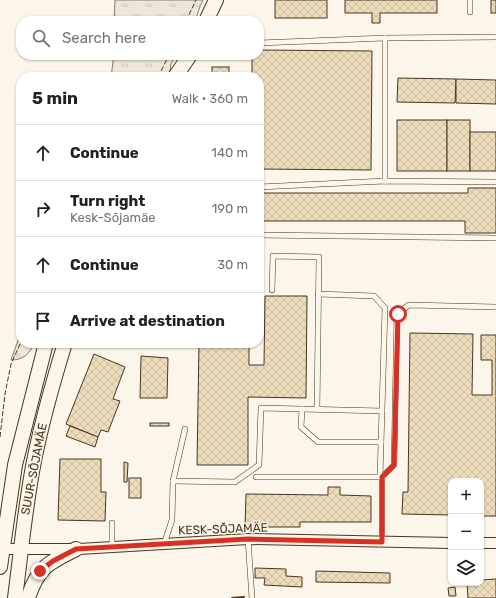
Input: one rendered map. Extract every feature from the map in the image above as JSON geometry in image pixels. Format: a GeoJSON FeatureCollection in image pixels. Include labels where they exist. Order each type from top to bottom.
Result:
{"type":"FeatureCollection","features":[{"type":"Feature","properties":{"kind":"main road"},"geometry":{"type":"LineString","coordinates":[[208,16],[216,0]]}},
{"type":"Feature","properties":{"kind":"main road"},"geometry":{"type":"LineString","coordinates":[[178,72],[187,60]]}},
{"type":"Feature","properties":{"kind":"main road"},"geometry":{"type":"LineString","coordinates":[[182,72],[188,60]]}},
{"type":"Feature","properties":{"kind":"main road","name":"SUUR-SÕJAMÄE"},"geometry":{"type":"LineString","coordinates":[[15,598],[34,462],[44,416],[47,371],[46,348]]}},
{"type":"Feature","properties":{"kind":"main road","name":"SUUR-SÕJAMÄE"},"geometry":{"type":"LineString","coordinates":[[0,567],[15,465],[47,371],[62,348]]}},
{"type":"Feature","properties":{"kind":"main road"},"geometry":{"type":"LineString","coordinates":[[28,598],[33,583],[40,571],[53,561],[76,549]]}},
{"type":"Feature","properties":{"kind":"street","name":"KESK-SÕJAMÄE"},"geometry":{"type":"LineString","coordinates":[[2,549],[76,549],[248,539],[448,543]]}},
{"type":"Feature","properties":{"kind":"street"},"geometry":{"type":"LineString","coordinates":[[484,543],[496,543]]}},
{"type":"Feature","properties":{"kind":"lane"},"geometry":{"type":"LineString","coordinates":[[470,0],[470,12]]}},
{"type":"Feature","properties":{"kind":"lane"},"geometry":{"type":"LineString","coordinates":[[264,43],[385,38],[496,36]]}},
{"type":"Feature","properties":{"kind":"lane"},"geometry":{"type":"LineString","coordinates":[[385,38],[385,181]]}},
{"type":"Feature","properties":{"kind":"lane"},"geometry":{"type":"LineString","coordinates":[[264,187],[385,181],[496,182]]}},
{"type":"Feature","properties":{"kind":"lane"},"geometry":{"type":"LineString","coordinates":[[264,235],[496,238]]}},
{"type":"Feature","properties":{"kind":"lane"},"geometry":{"type":"LineString","coordinates":[[272,290],[273,256],[319,257],[317,409]]}},
{"type":"Feature","properties":{"kind":"lane"},"geometry":{"type":"LineString","coordinates":[[318,294],[374,296],[385,308],[381,442],[382,542]]}},
{"type":"Feature","properties":{"kind":"lane"},"geometry":{"type":"LineString","coordinates":[[256,477],[381,477],[394,465],[398,314],[409,306],[496,307]]}},
{"type":"Feature","properties":{"kind":"lane"},"geometry":{"type":"LineString","coordinates":[[173,481],[235,482],[259,465],[261,408],[382,411]]}},
{"type":"Feature","properties":{"kind":"lane"},"geometry":{"type":"LineString","coordinates":[[302,409],[301,427],[318,442],[381,442]]}},
{"type":"Feature","properties":{"kind":"lane"},"geometry":{"type":"LineString","coordinates":[[164,544],[172,520],[173,481],[185,429]]}},
{"type":"Feature","properties":{"kind":"lane"},"geometry":{"type":"LineString","coordinates":[[112,523],[112,547]]}},
{"type":"Feature","properties":{"kind":"lane"},"geometry":{"type":"LineString","coordinates":[[248,539],[252,598]]}},
{"type":"Feature","properties":{"kind":"green space"},"geometry":{"type":"Polygon","coordinates":[[[115,0],[203,0],[197,16],[114,16],[115,0]]]}},
{"type":"Feature","properties":{"kind":"green space"},"geometry":{"type":"Polygon","coordinates":[[[113,60],[173,60],[170,72],[112,72],[113,60]]]}},
{"type":"Feature","properties":{"kind":"green space"},"geometry":{"type":"Polygon","coordinates":[[[16,346],[16,348],[31,348],[26,356],[11,360],[16,346]]]}},
{"type":"Feature","properties":{"kind":"building"},"geometry":{"type":"Polygon","coordinates":[[[275,0],[327,0],[327,18],[275,18],[275,0]]]}},
{"type":"Feature","properties":{"kind":"building"},"geometry":{"type":"Polygon","coordinates":[[[345,0],[437,0],[437,13],[380,13],[380,23],[372,23],[372,13],[345,13],[345,0]]]}},
{"type":"Feature","properties":{"kind":"building"},"geometry":{"type":"Polygon","coordinates":[[[491,0],[496,0],[496,13],[491,13],[491,0]]]}},
{"type":"Feature","properties":{"kind":"building"},"geometry":{"type":"Polygon","coordinates":[[[264,50],[372,51],[371,170],[264,169],[264,72],[252,72],[252,60],[264,60],[264,50]]]}},
{"type":"Feature","properties":{"kind":"building"},"geometry":{"type":"Polygon","coordinates":[[[212,67],[229,67],[229,72],[212,72],[212,67]]]}},
{"type":"Feature","properties":{"kind":"building"},"geometry":{"type":"Polygon","coordinates":[[[398,78],[456,79],[455,103],[397,102],[398,78]]]}},
{"type":"Feature","properties":{"kind":"building"},"geometry":{"type":"Polygon","coordinates":[[[456,79],[496,80],[496,104],[456,103],[456,79]]]}},
{"type":"Feature","properties":{"kind":"building"},"geometry":{"type":"Polygon","coordinates":[[[397,120],[447,120],[447,171],[397,171],[397,120]]]}},
{"type":"Feature","properties":{"kind":"building"},"geometry":{"type":"Polygon","coordinates":[[[447,120],[470,120],[470,171],[447,171],[447,120]]]}},
{"type":"Feature","properties":{"kind":"building"},"geometry":{"type":"Polygon","coordinates":[[[470,132],[496,132],[496,171],[470,171],[470,132]]]}},
{"type":"Feature","properties":{"kind":"building"},"geometry":{"type":"Polygon","coordinates":[[[468,188],[496,188],[496,233],[465,233],[465,221],[264,221],[264,193],[468,193],[468,188]]]}},
{"type":"Feature","properties":{"kind":"building"},"geometry":{"type":"Polygon","coordinates":[[[265,296],[307,296],[306,398],[248,397],[248,465],[197,465],[199,348],[249,348],[249,365],[264,365],[265,296]]]}},
{"type":"Feature","properties":{"kind":"building"},"geometry":{"type":"Polygon","coordinates":[[[410,333],[473,334],[472,395],[492,395],[492,360],[481,360],[481,335],[496,335],[496,516],[484,516],[484,478],[448,478],[448,515],[402,514],[403,492],[408,492],[410,333]]]}},
{"type":"Feature","properties":{"kind":"building"},"geometry":{"type":"Polygon","coordinates":[[[94,354],[125,367],[113,399],[120,401],[108,432],[101,430],[98,437],[66,424],[94,354]]]}},
{"type":"Feature","properties":{"kind":"building"},"geometry":{"type":"Polygon","coordinates":[[[141,356],[168,358],[167,398],[140,398],[141,356]]]}},
{"type":"Feature","properties":{"kind":"building"},"geometry":{"type":"Polygon","coordinates":[[[150,423],[169,423],[169,426],[150,426],[150,423]]]}},
{"type":"Feature","properties":{"kind":"building"},"geometry":{"type":"Polygon","coordinates":[[[70,426],[98,437],[95,447],[66,436],[70,426]]]}},
{"type":"Feature","properties":{"kind":"building"},"geometry":{"type":"Polygon","coordinates":[[[60,459],[101,459],[101,492],[106,492],[105,521],[58,520],[60,459]]]}},
{"type":"Feature","properties":{"kind":"building"},"geometry":{"type":"Polygon","coordinates":[[[124,462],[128,463],[127,482],[124,482],[124,462]]]}},
{"type":"Feature","properties":{"kind":"building"},"geometry":{"type":"Polygon","coordinates":[[[129,478],[141,478],[141,498],[129,498],[129,478]]]}},
{"type":"Feature","properties":{"kind":"building"},"geometry":{"type":"Polygon","coordinates":[[[328,487],[340,487],[340,495],[371,496],[371,522],[300,522],[300,527],[245,527],[246,494],[328,495],[328,487]]]}},
{"type":"Feature","properties":{"kind":"building"},"geometry":{"type":"Polygon","coordinates":[[[255,568],[286,569],[286,576],[302,577],[302,587],[264,585],[265,578],[255,578],[255,568]]]}},
{"type":"Feature","properties":{"kind":"building"},"geometry":{"type":"Polygon","coordinates":[[[316,571],[390,573],[390,583],[316,582],[316,571]]]}},
{"type":"Feature","properties":{"kind":"building"},"geometry":{"type":"Polygon","coordinates":[[[496,579],[496,598],[468,598],[467,586],[484,586],[484,580],[496,579]]]}},
{"type":"Feature","properties":{"kind":"building"},"geometry":{"type":"Polygon","coordinates":[[[455,587],[456,596],[449,596],[448,588],[455,587]]]}},
{"type":"Feature","properties":{"kind":"fence"},"geometry":{"type":"LineString","coordinates":[[188,16],[196,0]]}},
{"type":"Feature","properties":{"kind":"fence"},"geometry":{"type":"LineString","coordinates":[[160,72],[166,60]]}},
{"type":"Feature","properties":{"kind":"fence"},"geometry":{"type":"LineString","coordinates":[[0,437],[5,394],[11,364],[18,348]]}},
{"type":"Feature","properties":{"kind":"wall"},"geometry":{"type":"LineString","coordinates":[[232,598],[244,597]]}},
{"type":"Feature","properties":{"kind":"route"},"geometry":{"type":"LineString","coordinates":[[40,571],[53,561],[76,549],[248,539],[382,542],[382,477],[394,465],[398,314]]}}]}
